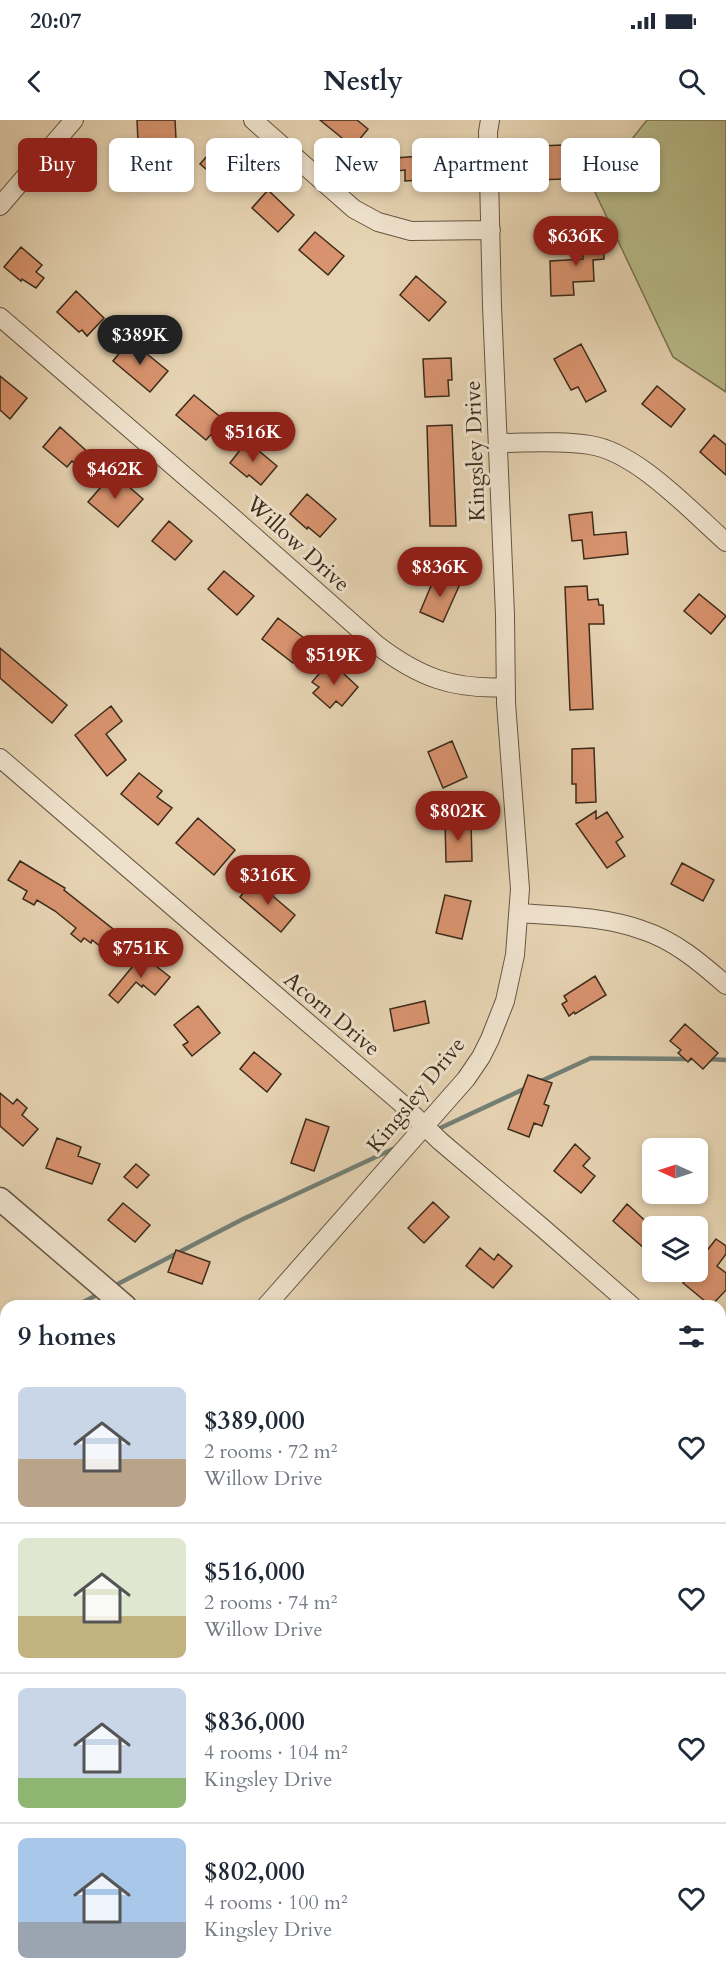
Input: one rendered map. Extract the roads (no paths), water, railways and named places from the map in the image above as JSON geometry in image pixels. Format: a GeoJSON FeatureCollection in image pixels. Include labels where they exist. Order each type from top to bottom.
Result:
{"type":"FeatureCollection","features":[{"type":"Feature","properties":{"kind":"street"},"geometry":{"type":"LineString","coordinates":[[0,206],[74,120]]}},
{"type":"Feature","properties":{"kind":"street"},"geometry":{"type":"LineString","coordinates":[[253,120],[354,209],[378,222],[411,231],[491,230]]}},
{"type":"Feature","properties":{"kind":"street","name":"Kingsley Drive"},"geometry":{"type":"LineString","coordinates":[[271,1300],[466,1078],[490,1039],[505,1001],[512,975],[519,913],[519,862],[506,687],[499,443],[492,306],[488,132],[490,120]]}},
{"type":"Feature","properties":{"kind":"street","name":"Willow Drive"},"geometry":{"type":"LineString","coordinates":[[0,317],[384,651],[411,668],[440,681],[457,686],[506,687]]}},
{"type":"Feature","properties":{"kind":"street"},"geometry":{"type":"LineString","coordinates":[[499,443],[567,442],[612,450],[646,471],[726,542]]}},
{"type":"Feature","properties":{"kind":"street","name":"Acorn Drive"},"geometry":{"type":"LineString","coordinates":[[0,758],[401,1103],[425,1127],[625,1300]]}},
{"type":"Feature","properties":{"kind":"street"},"geometry":{"type":"LineString","coordinates":[[519,913],[609,921],[642,930],[660,937],[698,961],[726,985]]}},
{"type":"Feature","properties":{"kind":"street"},"geometry":{"type":"LineString","coordinates":[[0,1199],[118,1300]]}},
{"type":"Feature","properties":{"kind":"waterway"},"geometry":{"type":"LineString","coordinates":[[539,1082],[591,1058],[690,1059]]}},
{"type":"Feature","properties":{"kind":"waterway"},"geometry":{"type":"LineString","coordinates":[[708,1059],[726,1060]]}},
{"type":"Feature","properties":{"kind":"waterway"},"geometry":{"type":"LineString","coordinates":[[436,1130],[526,1088]]}},
{"type":"Feature","properties":{"kind":"waterway"},"geometry":{"type":"LineString","coordinates":[[112,1287],[243,1219],[395,1148]]}},
{"type":"Feature","properties":{"kind":"waterway"},"geometry":{"type":"LineString","coordinates":[[87,1300],[99,1294]]}}]}
